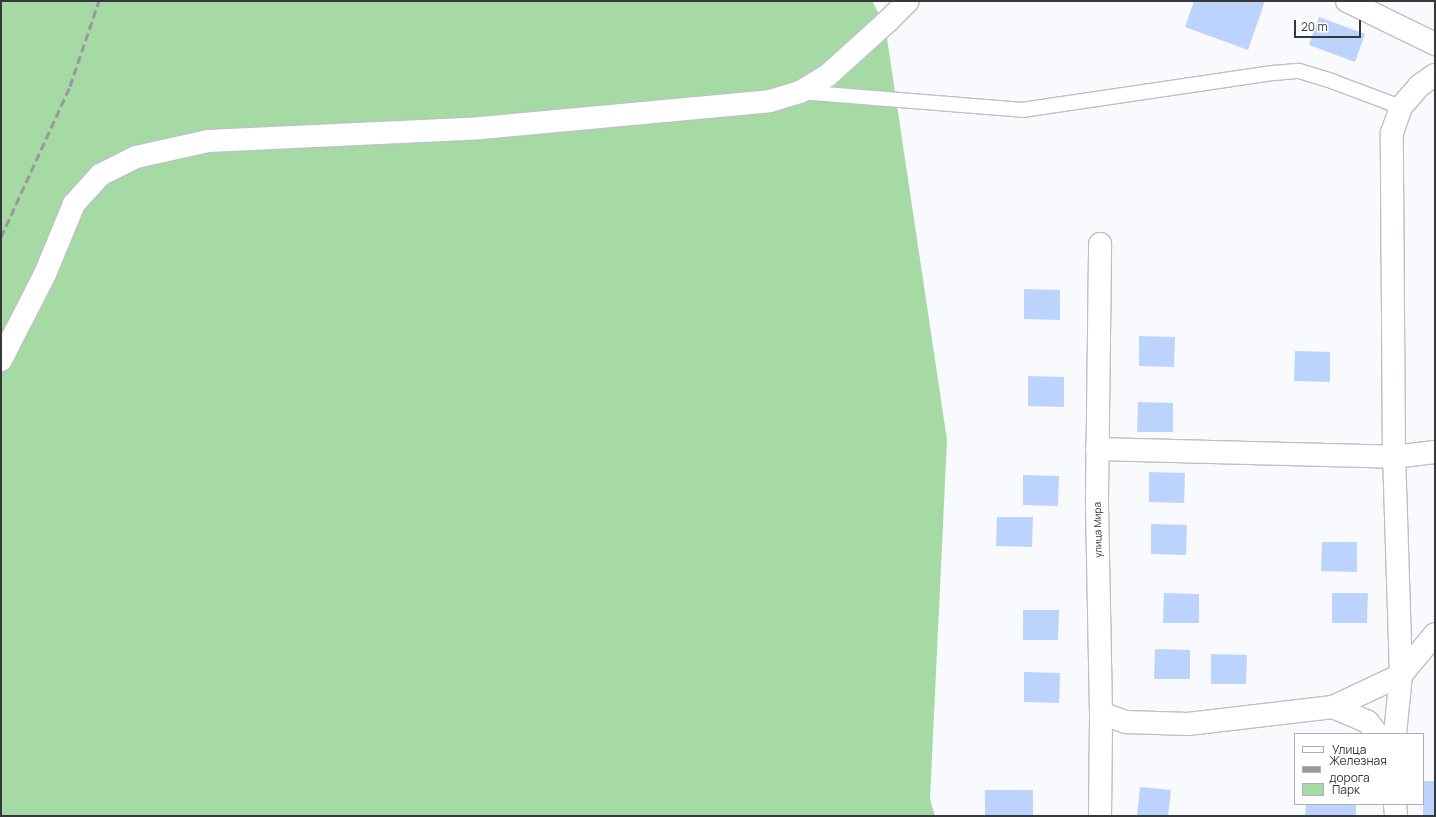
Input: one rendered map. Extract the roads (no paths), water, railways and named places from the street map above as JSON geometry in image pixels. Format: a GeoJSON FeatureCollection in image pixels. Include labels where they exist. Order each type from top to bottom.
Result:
{"type":"FeatureCollection","features":[{"type":"Feature","properties":{"kind":"street"},"geometry":{"type":"LineString","coordinates":[[1,360],[45,274],[74,204],[100,174],[136,157],[208,141],[480,128],[770,101],[800,92],[827,76],[890,20],[908,1]]}},
{"type":"Feature","properties":{"kind":"street"},"geometry":{"type":"LineString","coordinates":[[1347,1],[1435,44]]}},
{"type":"Feature","properties":{"kind":"street"},"geometry":{"type":"LineString","coordinates":[[1395,733],[1401,674],[1394,456],[1392,133],[1401,107],[1419,86],[1435,75]]}},
{"type":"Feature","properties":{"kind":"street","name":"улица Мира"},"geometry":{"type":"LineString","coordinates":[[1100,244],[1097,449],[1101,713],[1100,816]]}},
{"type":"Feature","properties":{"kind":"street"},"geometry":{"type":"LineString","coordinates":[[1097,449],[1394,456],[1435,452]]}},
{"type":"Feature","properties":{"kind":"street"},"geometry":{"type":"LineString","coordinates":[[1101,713],[1126,722],[1188,724],[1333,707],[1401,674],[1435,634]]}},
{"type":"Feature","properties":{"kind":"street"},"geometry":{"type":"LineString","coordinates":[[1333,707],[1368,722],[1376,733]]}},
{"type":"Feature","properties":{"kind":"street"},"geometry":{"type":"LineString","coordinates":[[1396,805],[1396,816]]}},
{"type":"Feature","properties":{"kind":"lane"},"geometry":{"type":"LineString","coordinates":[[800,92],[1022,110],[1274,73],[1300,71],[1401,107]]}},
{"type":"Feature","properties":{"kind":"railway"},"geometry":{"type":"LineString","coordinates":[[1,237],[70,86],[99,1]]}}]}
